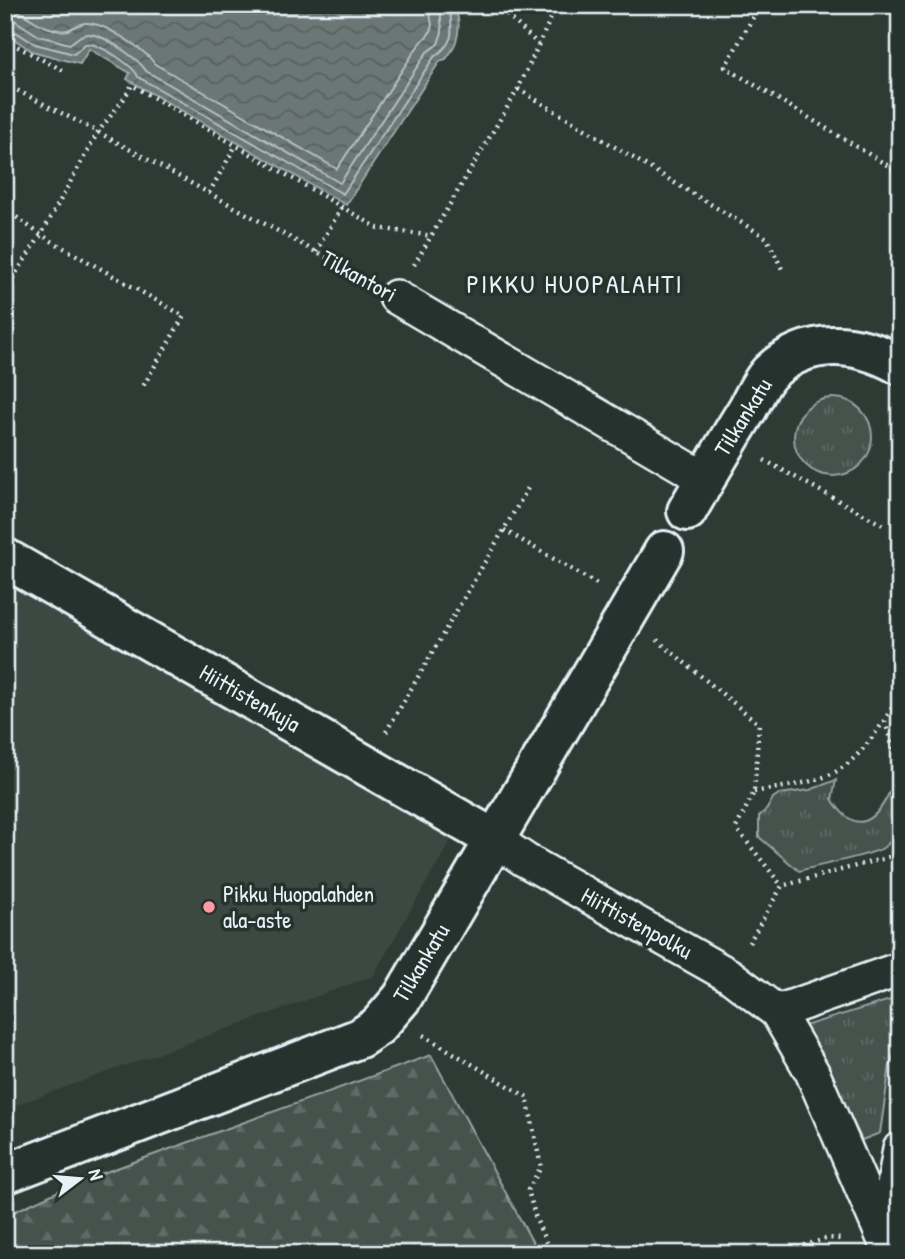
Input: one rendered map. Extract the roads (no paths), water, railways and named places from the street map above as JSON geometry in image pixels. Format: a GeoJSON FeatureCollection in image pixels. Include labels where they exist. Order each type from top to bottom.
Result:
{"type":"FeatureCollection","features":[{"type":"Feature","properties":{"kind":"street","name":"Tilkantori"},"geometry":{"type":"LineString","coordinates":[[396,297],[696,495]]}},
{"type":"Feature","properties":{"kind":"street","name":"Tilkankatu"},"geometry":{"type":"LineString","coordinates":[[696,495],[769,373],[795,355],[822,345],[853,347],[881,355],[900,365]]}},
{"type":"Feature","properties":{"kind":"street","name":"Tilkankatu"},"geometry":{"type":"LineString","coordinates":[[5,1174],[360,1038],[378,1026],[402,998],[664,551]]}},
{"type":"Feature","properties":{"kind":"street","name":"Hiittistenkuja"},"geometry":{"type":"LineString","coordinates":[[5,558],[494,839]]}},
{"type":"Feature","properties":{"kind":"street","name":"Hiittistenpolku"},"geometry":{"type":"LineString","coordinates":[[494,839],[525,860],[730,976],[777,1012],[812,1072],[886,1247]]}},
{"type":"Feature","properties":{"kind":"street"},"geometry":{"type":"LineString","coordinates":[[777,1012],[900,969]]}},
{"type":"Feature","properties":{"kind":"street"},"geometry":{"type":"LineString","coordinates":[[886,1247],[900,1149]]}},
{"type":"Feature","properties":{"kind":"water"},"geometry":{"type":"Polygon","coordinates":[[[5,5],[454,5],[458,26],[450,53],[446,59],[440,61],[346,205],[127,79],[130,73],[89,49],[80,64],[32,51],[5,33],[5,5]]]}},
{"type":"Feature","properties":{"kind":"place","name":"Pikku Huopalahden ala-aste"},"geometry":{"type":"Point","coordinates":[209,907]}},
{"type":"Feature","properties":{"kind":"district","name":"PIKKU HUOPALAHTI"},"geometry":{"type":"Point","coordinates":[575,284]}}]}
